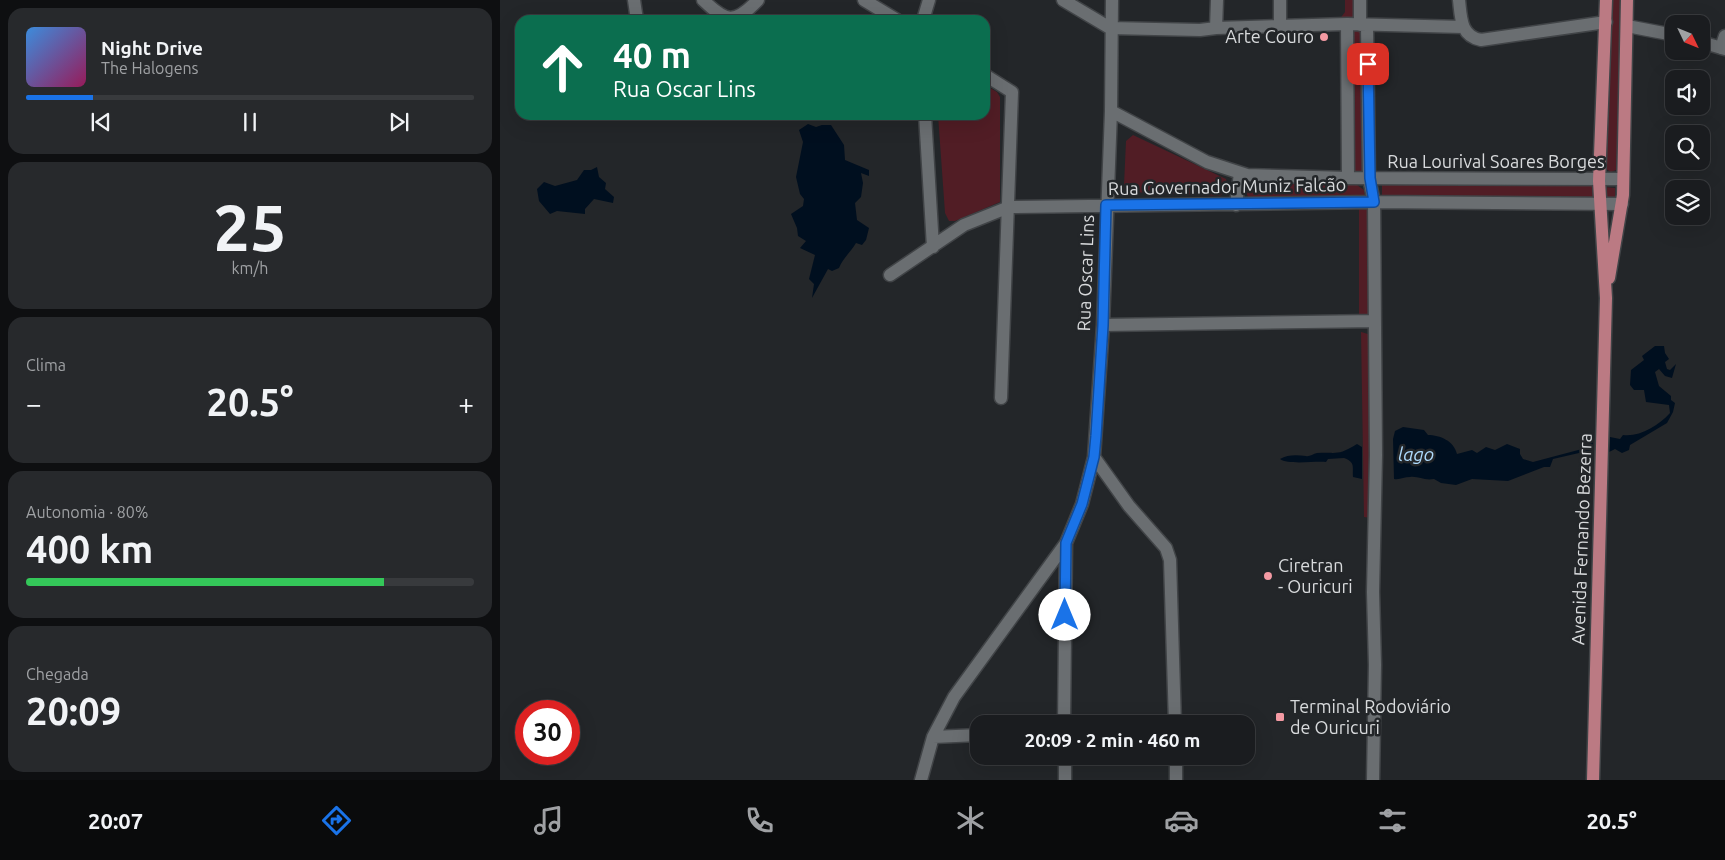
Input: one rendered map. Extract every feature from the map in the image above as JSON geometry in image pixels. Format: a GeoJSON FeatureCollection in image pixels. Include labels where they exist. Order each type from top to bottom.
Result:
{"type":"FeatureCollection","features":[{"type":"Feature","properties":{"kind":"main road","name":"Avenida Fernando Bezerra"},"geometry":{"type":"LineString","coordinates":[[1593,780],[1606,298],[1599,181],[1606,0]]}},
{"type":"Feature","properties":{"kind":"main road","name":"Avenida Fernando Bezerra"},"geometry":{"type":"LineString","coordinates":[[1606,298],[1622,204],[1624,179],[1627,0]]}},
{"type":"Feature","properties":{"kind":"street"},"geometry":{"type":"LineString","coordinates":[[634,0],[636,15]]}},
{"type":"Feature","properties":{"kind":"street"},"geometry":{"type":"LineString","coordinates":[[703,0],[720,15]]}},
{"type":"Feature","properties":{"kind":"street"},"geometry":{"type":"LineString","coordinates":[[741,15],[758,0]]}},
{"type":"Feature","properties":{"kind":"street"},"geometry":{"type":"LineString","coordinates":[[864,0],[890,15]]}},
{"type":"Feature","properties":{"kind":"street"},"geometry":{"type":"LineString","coordinates":[[924,15],[929,0]]}},
{"type":"Feature","properties":{"kind":"street"},"geometry":{"type":"LineString","coordinates":[[1063,0],[1110,28],[1200,30],[1280,25],[1463,27]]}},
{"type":"Feature","properties":{"kind":"street","name":"Rua Oscar Lins"},"geometry":{"type":"LineString","coordinates":[[1066,543],[1082,504],[1094,457],[1103,325],[1111,111],[1110,28],[1112,0]]}},
{"type":"Feature","properties":{"kind":"street"},"geometry":{"type":"LineString","coordinates":[[1216,28],[1217,0]]}},
{"type":"Feature","properties":{"kind":"street"},"geometry":{"type":"LineString","coordinates":[[1280,0],[1280,25]]}},
{"type":"Feature","properties":{"kind":"street"},"geometry":{"type":"LineString","coordinates":[[1348,178],[1360,0]]}},
{"type":"Feature","properties":{"kind":"street"},"geometry":{"type":"LineString","coordinates":[[1459,0],[1463,27],[1472,38],[1487,41],[1606,22]]}},
{"type":"Feature","properties":{"kind":"street"},"geometry":{"type":"LineString","coordinates":[[1358,25],[1370,178],[1374,202],[1376,503],[1373,592],[1375,665],[1373,780]]}},
{"type":"Feature","properties":{"kind":"street"},"geometry":{"type":"LineString","coordinates":[[1627,26],[1665,33]]}},
{"type":"Feature","properties":{"kind":"street"},"geometry":{"type":"LineString","coordinates":[[1710,43],[1724,44]]}},
{"type":"Feature","properties":{"kind":"street"},"geometry":{"type":"LineString","coordinates":[[990,78],[1012,92],[1001,398]]}},
{"type":"Feature","properties":{"kind":"street","name":"Rua Governador Muniz Falcão"},"geometry":{"type":"LineString","coordinates":[[1111,111],[1219,168]]}},
{"type":"Feature","properties":{"kind":"street"},"geometry":{"type":"LineString","coordinates":[[924,120],[933,247]]}},
{"type":"Feature","properties":{"kind":"street","name":"Rua Lourival Soares Borges"},"geometry":{"type":"LineString","coordinates":[[1219,168],[1264,177],[1599,181],[1624,179]]}},
{"type":"Feature","properties":{"kind":"street"},"geometry":{"type":"LineString","coordinates":[[1236,205],[1240,173]]}},
{"type":"Feature","properties":{"kind":"street"},"geometry":{"type":"LineString","coordinates":[[1506,204],[1508,180]]}},
{"type":"Feature","properties":{"kind":"street","name":"Rua Governador Muniz Falcão"},"geometry":{"type":"LineString","coordinates":[[890,275],[964,225],[1009,207],[1374,202],[1622,204]]}},
{"type":"Feature","properties":{"kind":"street"},"geometry":{"type":"LineString","coordinates":[[1103,325],[1375,321]]}},
{"type":"Feature","properties":{"kind":"street"},"geometry":{"type":"LineString","coordinates":[[1094,457],[1129,506],[1166,548],[1170,560],[1175,715]]}},
{"type":"Feature","properties":{"kind":"street"},"geometry":{"type":"LineString","coordinates":[[1064,715],[1066,543]]}},
{"type":"Feature","properties":{"kind":"street"},"geometry":{"type":"LineString","coordinates":[[921,780],[933,737],[954,697],[1066,543]]}},
{"type":"Feature","properties":{"kind":"street"},"geometry":{"type":"LineString","coordinates":[[933,737],[970,735]]}},
{"type":"Feature","properties":{"kind":"street"},"geometry":{"type":"LineString","coordinates":[[1065,765],[1065,780]]}},
{"type":"Feature","properties":{"kind":"street"},"geometry":{"type":"LineString","coordinates":[[1176,765],[1176,780]]}},
{"type":"Feature","properties":{"kind":"shaded area"},"geometry":{"type":"Polygon","coordinates":[[[1345,0],[1356,0],[1356,19],[1339,20],[1345,12],[1345,0]]]}},
{"type":"Feature","properties":{"kind":"shaded area"},"geometry":{"type":"Polygon","coordinates":[[[1612,0],[1624,0],[1616,170],[1611,172],[1606,169],[1612,0]]]}},
{"type":"Feature","properties":{"kind":"shaded area"},"geometry":{"type":"Polygon","coordinates":[[[1356,30],[1362,32],[1363,173],[1354,171],[1353,32],[1356,30]]]}},
{"type":"Feature","properties":{"kind":"shaded area"},"geometry":{"type":"Polygon","coordinates":[[[990,88],[997,92],[1000,97],[1000,202],[955,221],[949,221],[945,213],[938,120],[990,120],[990,88]]]}},
{"type":"Feature","properties":{"kind":"shaded area"},"geometry":{"type":"Polygon","coordinates":[[[1133,135],[1226,179],[1228,188],[1220,196],[1130,192],[1124,185],[1126,141],[1133,135]]]}},
{"type":"Feature","properties":{"kind":"shaded area"},"geometry":{"type":"Polygon","coordinates":[[[1250,183],[1357,185],[1364,190],[1365,195],[1363,198],[1249,198],[1244,190],[1250,183]]]}},
{"type":"Feature","properties":{"kind":"shaded area"},"geometry":{"type":"Polygon","coordinates":[[[1382,184],[1596,186],[1595,199],[1382,196],[1382,184]]]}},
{"type":"Feature","properties":{"kind":"shaded area"},"geometry":{"type":"Polygon","coordinates":[[[1604,187],[1615,188],[1615,201],[1603,202],[1604,187]]]}},
{"type":"Feature","properties":{"kind":"shaded area"},"geometry":{"type":"Polygon","coordinates":[[[1359,208],[1370,209],[1370,316],[1359,315],[1359,208]]]}},
{"type":"Feature","properties":{"kind":"shaded area"},"geometry":{"type":"Polygon","coordinates":[[[1361,332],[1368,334],[1371,518],[1364,517],[1361,332]]]}},
{"type":"Feature","properties":{"kind":"water"},"geometry":{"type":"Polygon","coordinates":[[[808,124],[816,127],[831,125],[844,145],[845,160],[869,170],[869,176],[861,173],[863,183],[861,197],[855,203],[857,220],[869,228],[866,240],[862,245],[856,243],[839,268],[832,271],[828,269],[812,298],[814,284],[809,279],[815,255],[800,248],[806,241],[798,236],[791,214],[803,206],[804,199],[800,194],[796,177],[803,142],[799,130],[808,124]]]}},
{"type":"Feature","properties":{"kind":"water"},"geometry":{"type":"Polygon","coordinates":[[[597,167],[599,177],[606,183],[605,189],[614,197],[613,203],[594,199],[585,209],[585,214],[557,211],[550,214],[539,201],[537,189],[544,182],[555,186],[577,180],[584,170],[591,170],[597,167]]]}},
{"type":"Feature","properties":{"kind":"water"},"geometry":{"type":"Polygon","coordinates":[[[1655,346],[1664,346],[1665,353],[1669,359],[1665,362],[1667,369],[1670,370],[1676,364],[1672,378],[1665,376],[1659,369],[1655,372],[1659,386],[1671,396],[1671,400],[1675,403],[1673,412],[1667,423],[1630,445],[1629,450],[1622,453],[1615,449],[1609,452],[1610,437],[1620,439],[1623,435],[1642,432],[1660,422],[1670,413],[1669,405],[1646,402],[1644,390],[1634,390],[1630,385],[1631,370],[1644,360],[1642,356],[1655,346]]]}},
{"type":"Feature","properties":{"kind":"water","name":"lago"},"geometry":{"type":"Polygon","coordinates":[[[1403,427],[1424,430],[1428,435],[1437,436],[1450,442],[1457,454],[1472,450],[1477,453],[1486,447],[1495,450],[1507,444],[1520,449],[1523,459],[1533,462],[1582,449],[1593,441],[1592,450],[1553,459],[1550,467],[1544,467],[1508,481],[1472,479],[1456,485],[1441,483],[1434,479],[1408,477],[1394,479],[1393,439],[1395,431],[1403,427]]]}},
{"type":"Feature","properties":{"kind":"water"},"geometry":{"type":"Polygon","coordinates":[[[1357,444],[1362,447],[1362,479],[1353,477],[1352,463],[1344,458],[1328,459],[1326,462],[1295,462],[1280,459],[1296,455],[1307,456],[1317,453],[1338,453],[1357,444]]]}},
{"type":"Feature","properties":{"kind":"place","name":"Arte Couro"},"geometry":{"type":"Point","coordinates":[1324,37]}},
{"type":"Feature","properties":{"kind":"place","name":"Ciretran - Ouricuri"},"geometry":{"type":"Point","coordinates":[1268,576]}},
{"type":"Feature","properties":{"kind":"place","name":"Terminal Rodoviário de Ouricuri"},"geometry":{"type":"Point","coordinates":[1280,717]}},
{"type":"Feature","properties":{"kind":"route"},"geometry":{"type":"LineString","coordinates":[[1065,615],[1066,543],[1082,504],[1094,457],[1103,325],[1106,205],[1374,202],[1370,178],[1368,64]]}}]}
